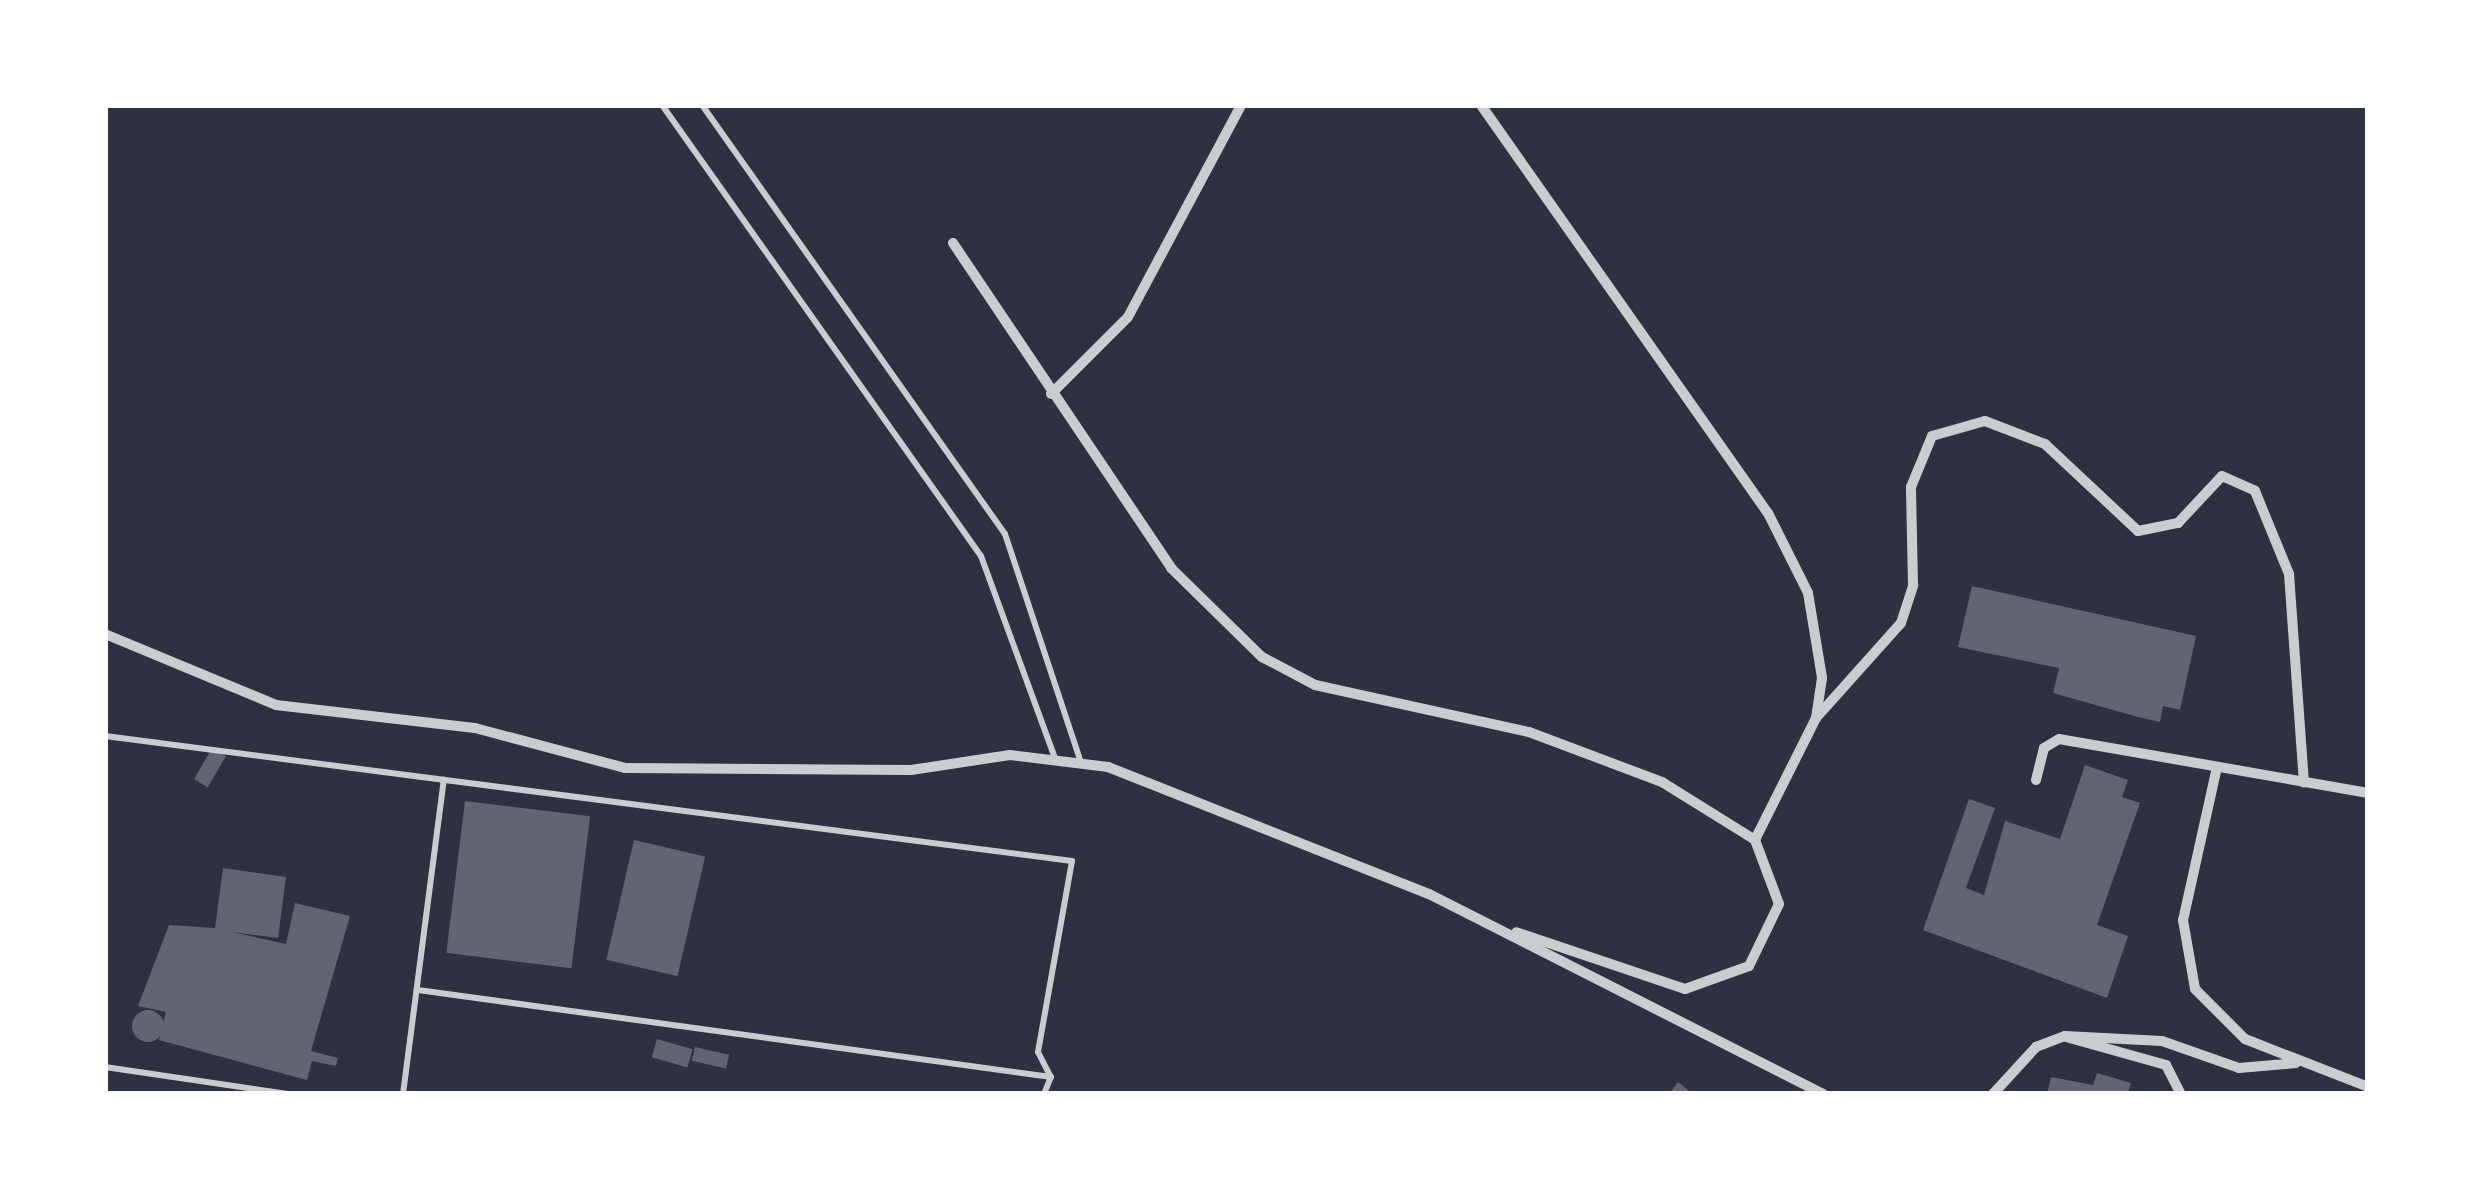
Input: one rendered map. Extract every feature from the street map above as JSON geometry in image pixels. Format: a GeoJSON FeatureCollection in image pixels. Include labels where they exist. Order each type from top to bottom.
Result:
{"type":"FeatureCollection","features":[{"type":"Feature","properties":{"kind":"street"},"geometry":{"type":"LineString","coordinates":[[1051,394],[1128,317],[1241,105]]}},
{"type":"Feature","properties":{"kind":"street"},"geometry":{"type":"LineString","coordinates":[[1480,105],[1785,544],[1818,638],[1816,718]]}},
{"type":"Feature","properties":{"kind":"street"},"geometry":{"type":"LineString","coordinates":[[105,634],[276,705],[476,728],[625,768],[1080,760],[1490,924],[1639,978],[1685,989],[1724,983],[1772,935],[1779,904],[1755,840],[1681,791],[1529,732],[1278,668],[1171,568],[953,243]]}},
{"type":"Feature","properties":{"kind":"street"},"geometry":{"type":"LineString","coordinates":[[1755,840],[1816,718],[1901,623],[1913,585],[1911,487],[1926,447],[1985,421],[2045,444],[2138,531],[2178,523],[2222,476],[2254,491],[2289,574],[2304,782]]}},
{"type":"Feature","properties":{"kind":"street"},"geometry":{"type":"LineString","coordinates":[[2036,781],[2044,748],[2059,739],[2368,793]]}},
{"type":"Feature","properties":{"kind":"street"},"geometry":{"type":"LineString","coordinates":[[2217,767],[2183,920],[2188,972],[2230,1029],[2296,1063],[2367,1083]]}},
{"type":"Feature","properties":{"kind":"street"},"geometry":{"type":"LineString","coordinates":[[1490,924],[1822,1094]]}},
{"type":"Feature","properties":{"kind":"street"},"geometry":{"type":"LineString","coordinates":[[1993,1094],[2036,1047],[2065,1036],[2162,1041],[2239,1068],[2296,1063]]}},
{"type":"Feature","properties":{"kind":"street"},"geometry":{"type":"LineString","coordinates":[[2065,1036],[2166,1065],[2181,1094]]}},
{"type":"Feature","properties":{"kind":"lane"},"geometry":{"type":"LineString","coordinates":[[662,105],[981,556],[1055,758]]}},
{"type":"Feature","properties":{"kind":"lane"},"geometry":{"type":"LineString","coordinates":[[702,105],[1005,534],[1080,760]]}},
{"type":"Feature","properties":{"kind":"lane"},"geometry":{"type":"LineString","coordinates":[[105,736],[1072,861],[1038,1052],[1051,1077],[1044,1094]]}},
{"type":"Feature","properties":{"kind":"lane"},"geometry":{"type":"LineString","coordinates":[[403,1094],[444,780]]}},
{"type":"Feature","properties":{"kind":"lane"},"geometry":{"type":"LineString","coordinates":[[418,990],[1051,1077]]}},
{"type":"Feature","properties":{"kind":"lane"},"geometry":{"type":"LineString","coordinates":[[105,1067],[225,1089],[288,1094]]}},
{"type":"Feature","properties":{"kind":"building"},"geometry":{"type":"Polygon","coordinates":[[[1972,586],[2196,636],[2180,710],[2163,706],[2160,722],[2053,693],[2059,668],[1958,647],[1972,586]]]}},
{"type":"Feature","properties":{"kind":"building"},"geometry":{"type":"Polygon","coordinates":[[[212,748],[226,756],[208,787],[194,779],[212,748]]]}},
{"type":"Feature","properties":{"kind":"building"},"geometry":{"type":"Polygon","coordinates":[[[2085,765],[2128,780],[2122,797],[2140,803],[2097,925],[2128,936],[2107,998],[1923,930],[1969,799],[1995,808],[1966,888],[1984,895],[2005,821],[2060,839],[2085,765]]]}},
{"type":"Feature","properties":{"kind":"building"},"geometry":{"type":"Polygon","coordinates":[[[465,801],[590,816],[571,968],[446,953],[465,801]]]}},
{"type":"Feature","properties":{"kind":"building"},"geometry":{"type":"Polygon","coordinates":[[[634,840],[705,856],[677,976],[606,960],[634,840]]]}},
{"type":"Feature","properties":{"kind":"building"},"geometry":{"type":"Polygon","coordinates":[[[223,868],[286,877],[278,938],[232,932],[286,944],[295,903],[350,916],[311,1051],[338,1058],[336,1066],[312,1061],[307,1080],[159,1040],[166,1012],[138,1006],[169,925],[215,928],[223,868]]]}},
{"type":"Feature","properties":{"kind":"building"},"geometry":{"type":"Polygon","coordinates":[[[148,1010],[159,1015],[164,1026],[159,1037],[148,1042],[137,1037],[132,1026],[137,1015],[148,1010]]]}},
{"type":"Feature","properties":{"kind":"building"},"geometry":{"type":"Polygon","coordinates":[[[657,1039],[693,1049],[687,1067],[652,1057],[657,1039]]]}},
{"type":"Feature","properties":{"kind":"building"},"geometry":{"type":"Polygon","coordinates":[[[695,1047],[729,1055],[726,1069],[692,1061],[695,1047]]]}},
{"type":"Feature","properties":{"kind":"building"},"geometry":{"type":"Polygon","coordinates":[[[2097,1073],[2131,1083],[2128,1094],[2047,1094],[2051,1077],[2093,1085],[2097,1073]]]}},
{"type":"Feature","properties":{"kind":"building"},"geometry":{"type":"Polygon","coordinates":[[[1678,1082],[1693,1094],[1669,1094],[1678,1082]]]}}]}
